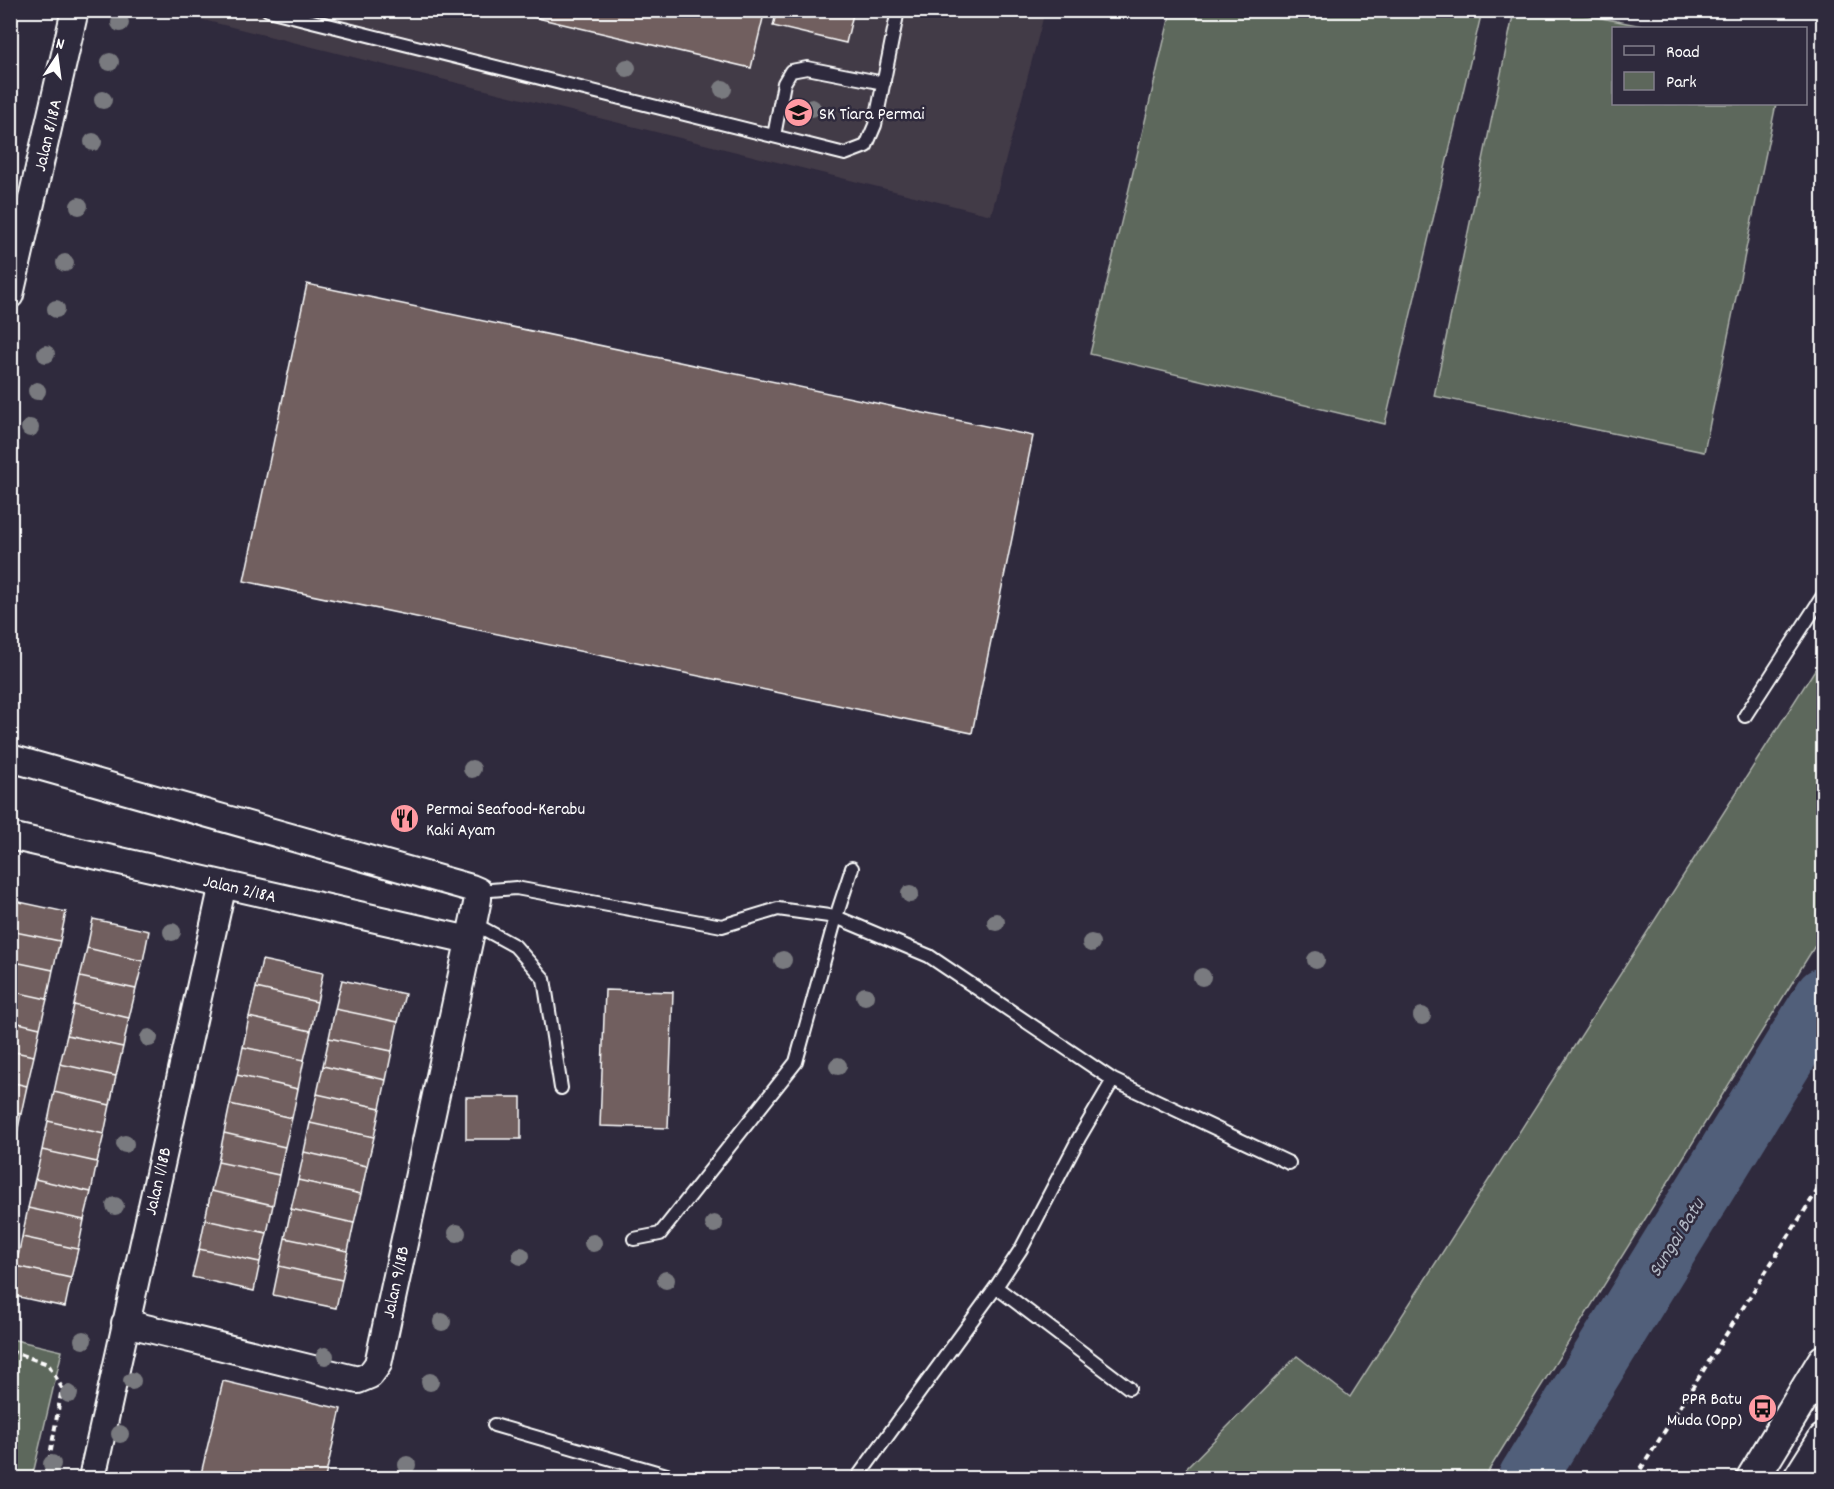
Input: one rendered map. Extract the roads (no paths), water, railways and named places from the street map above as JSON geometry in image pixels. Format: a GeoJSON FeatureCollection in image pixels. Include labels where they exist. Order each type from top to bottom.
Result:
{"type":"FeatureCollection","features":[{"type":"Feature","properties":{"kind":"street","name":"Jalan 8/18A"},"geometry":{"type":"LineString","coordinates":[[10,295],[75,10]]}},
{"type":"Feature","properties":{"kind":"street"},"geometry":{"type":"LineString","coordinates":[[10,758],[478,891]]}},
{"type":"Feature","properties":{"kind":"street","name":"Jalan 2/18A"},"geometry":{"type":"LineString","coordinates":[[10,836],[223,884],[471,931]]}},
{"type":"Feature","properties":{"kind":"street","name":"Jalan 1/18B"},"geometry":{"type":"LineString","coordinates":[[92,1479],[223,884]]}},
{"type":"Feature","properties":{"kind":"street","name":"Jalan 9/18B"},"geometry":{"type":"LineString","coordinates":[[125,1323],[358,1380],[370,1375],[378,1364],[478,891]]}},
{"type":"Feature","properties":{"kind":"street"},"geometry":{"type":"LineString","coordinates":[[1753,1479],[1824,1361]]}},
{"type":"Feature","properties":{"kind":"street"},"geometry":{"type":"LineString","coordinates":[[1800,1479],[1824,1440]]}},
{"type":"Feature","properties":{"kind":"lane"},"geometry":{"type":"LineString","coordinates":[[268,10],[845,154],[866,146],[875,125],[898,10]]}},
{"type":"Feature","properties":{"kind":"lane"},"geometry":{"type":"LineString","coordinates":[[774,136],[784,83],[791,71],[807,68],[884,83]]}},
{"type":"Feature","properties":{"kind":"lane"},"geometry":{"type":"LineString","coordinates":[[1745,716],[1824,594]]}},
{"type":"Feature","properties":{"kind":"lane"},"geometry":{"type":"LineString","coordinates":[[634,1239],[660,1234],[796,1062],[852,868]]}},
{"type":"Feature","properties":{"kind":"lane"},"geometry":{"type":"LineString","coordinates":[[478,891],[516,888],[723,926],[778,909],[836,917],[929,956],[1113,1080],[1289,1163]]}},
{"type":"Feature","properties":{"kind":"lane"},"geometry":{"type":"LineString","coordinates":[[471,931],[515,946],[544,979],[561,1088]]}},
{"type":"Feature","properties":{"kind":"lane"},"geometry":{"type":"LineString","coordinates":[[857,1479],[1021,1249],[1079,1138],[1113,1080]]}},
{"type":"Feature","properties":{"kind":"lane"},"geometry":{"type":"LineString","coordinates":[[996,1287],[1130,1388]]}},
{"type":"Feature","properties":{"kind":"lane"},"geometry":{"type":"LineString","coordinates":[[494,1425],[677,1479]]}},
{"type":"Feature","properties":{"kind":"waterway","name":"Sungai Batu"},"geometry":{"type":"LineString","coordinates":[[1527,1478],[1824,996]]}},
{"type":"Feature","properties":{"kind":"place","name":"SK Tiara Permai"},"geometry":{"type":"Point","coordinates":[798,113]}},
{"type":"Feature","properties":{"kind":"place","name":"Permai Seafood-Kerabu Kaki Ayam"},"geometry":{"type":"Point","coordinates":[405,818]}},
{"type":"Feature","properties":{"kind":"place","name":"PPR Batu Muda (Opp)"},"geometry":{"type":"Point","coordinates":[1763,1408]}}]}
